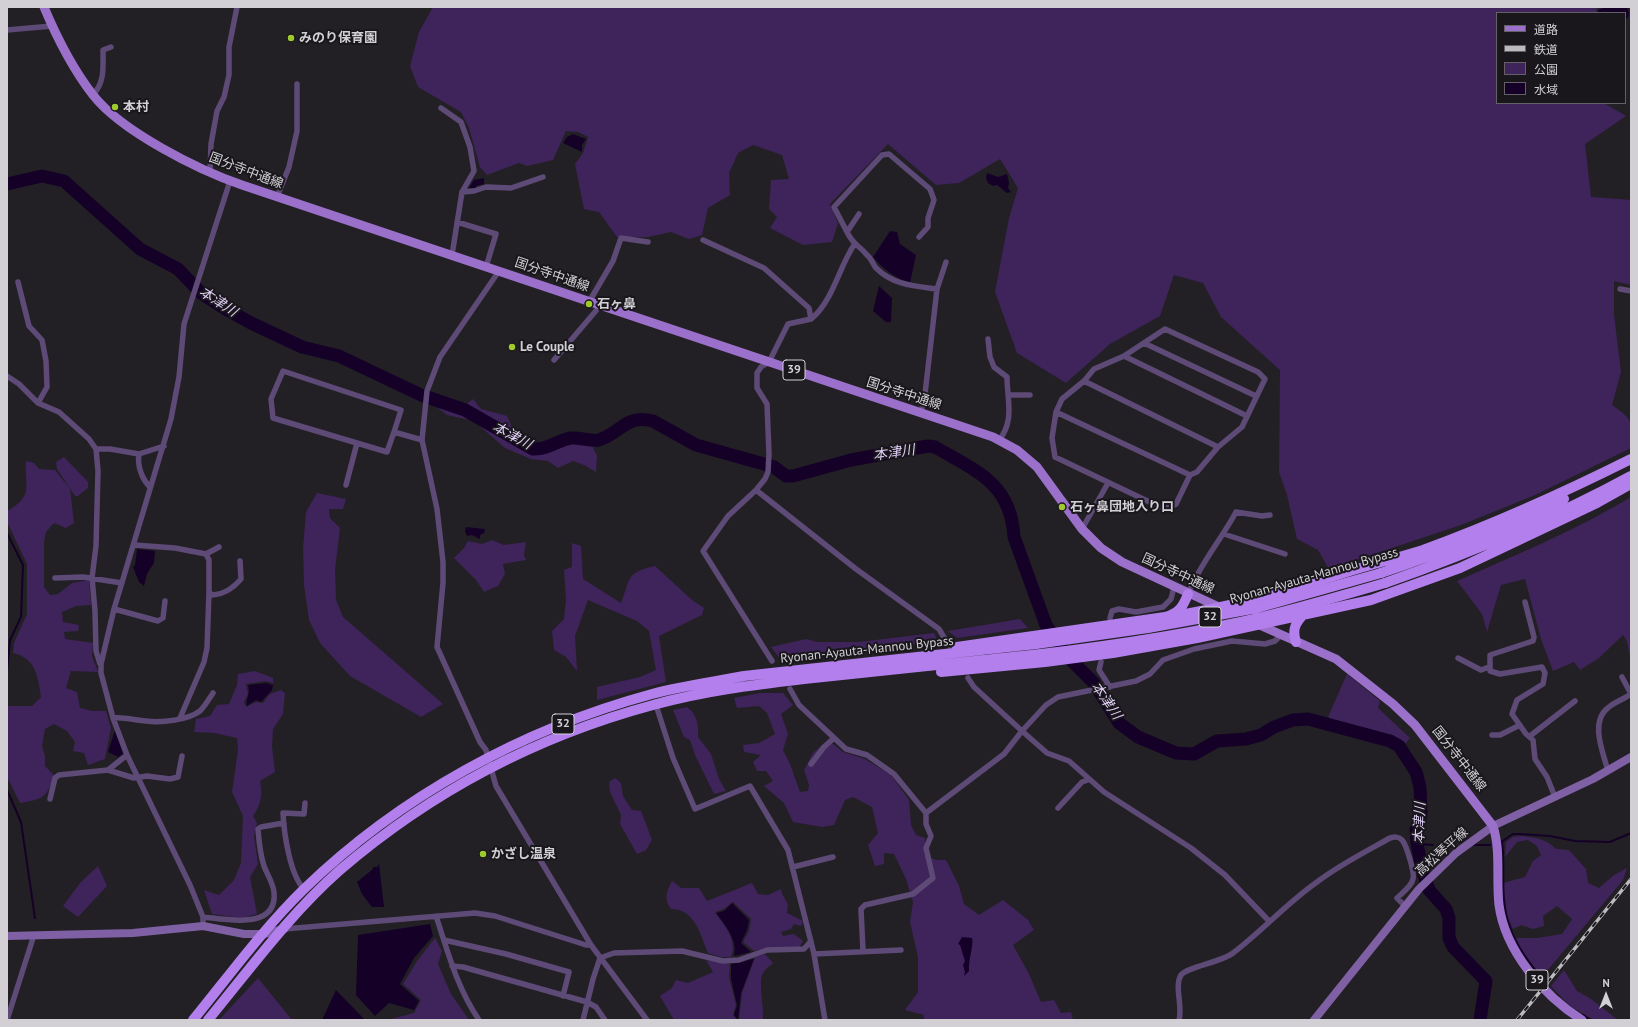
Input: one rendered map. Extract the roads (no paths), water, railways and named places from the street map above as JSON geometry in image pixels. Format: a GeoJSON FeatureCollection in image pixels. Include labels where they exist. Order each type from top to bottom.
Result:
{"type":"FeatureCollection","features":[{"type":"Feature","properties":{"kind":"highway"},"geometry":{"type":"LineString","coordinates":[[1034,640],[1078,630],[1220,608],[1294,589],[1421,550],[1488,525],[1554,497],[1631,459]]}},
{"type":"Feature","properties":{"kind":"highway","name":"Ryonan-Ayauta-Mannou Bypass"},"geometry":{"type":"LineString","coordinates":[[851,669],[1043,658],[1215,627],[1303,606],[1383,578],[1535,514],[1631,465]]}},
{"type":"Feature","properties":{"kind":"highway","name":"Ryonan-Ayauta-Mannou Bypass"},"geometry":{"type":"LineString","coordinates":[[193,1020],[264,934],[304,889],[334,861],[373,830],[410,804],[487,758],[542,732],[593,713],[654,699],[1034,640],[1148,628],[1257,608],[1383,578],[1454,559],[1538,523],[1631,476]]}},
{"type":"Feature","properties":{"kind":"highway"},"geometry":{"type":"LineString","coordinates":[[1043,658],[1091,656],[1197,638],[1370,600],[1406,589],[1460,568],[1597,504],[1631,484]]}},
{"type":"Feature","properties":{"kind":"highway"},"geometry":{"type":"LineString","coordinates":[[1165,617],[1181,610],[1188,594]]}},
{"type":"Feature","properties":{"kind":"highway"},"geometry":{"type":"LineString","coordinates":[[1296,642],[1294,628],[1298,620],[1304,614]]}},
{"type":"Feature","properties":{"kind":"highway","name":"Ryonan-Ayauta-Mannou Bypass"},"geometry":{"type":"LineString","coordinates":[[208,1020],[308,902],[341,870],[380,839],[447,792],[490,768],[546,740],[654,699]]}},
{"type":"Feature","properties":{"kind":"main road","name":"国分寺中通線"},"geometry":{"type":"LineString","coordinates":[[44,7],[68,58],[93,95],[124,124],[152,142],[210,173],[230,182],[452,255],[999,440],[1017,450],[1037,467],[1082,529],[1092,540],[1111,556],[1188,594],[1336,659],[1393,704],[1410,720],[1493,826],[1496,838],[1499,904],[1501,917],[1510,938],[1524,963],[1552,997],[1565,1009],[1582,1020]]}},
{"type":"Feature","properties":{"kind":"main road","name":"高松琴平線"},"geometry":{"type":"LineString","coordinates":[[1314,1020],[1419,889],[1432,875],[1468,843],[1493,826],[1608,771],[1631,757]]}},
{"type":"Feature","properties":{"kind":"main road"},"geometry":{"type":"LineString","coordinates":[[7,936],[133,933],[203,926],[244,934],[264,934],[284,929]]}},
{"type":"Feature","properties":{"kind":"street"},"geometry":{"type":"LineString","coordinates":[[210,173],[211,144],[217,111],[224,97],[229,75],[229,47],[236,7]]}},
{"type":"Feature","properties":{"kind":"street"},"geometry":{"type":"LineString","coordinates":[[7,30],[52,26]]}},
{"type":"Feature","properties":{"kind":"street"},"geometry":{"type":"LineString","coordinates":[[93,95],[99,88],[103,78],[103,50],[111,47]]}},
{"type":"Feature","properties":{"kind":"street"},"geometry":{"type":"LineString","coordinates":[[277,197],[290,167],[297,131],[296,84]]}},
{"type":"Feature","properties":{"kind":"street"},"geometry":{"type":"LineString","coordinates":[[441,108],[461,122],[470,147],[474,171],[462,192],[452,255]]}},
{"type":"Feature","properties":{"kind":"street"},"geometry":{"type":"LineString","coordinates":[[919,237],[928,226],[928,218],[934,200],[930,189],[889,154],[882,155],[834,207],[854,245],[867,254],[876,267],[889,278],[901,285],[937,289]]}},
{"type":"Feature","properties":{"kind":"street"},"geometry":{"type":"LineString","coordinates":[[462,192],[474,191],[486,186],[511,188],[543,177]]}},
{"type":"Feature","properties":{"kind":"street"},"geometry":{"type":"LineString","coordinates":[[100,664],[114,609],[171,419],[179,377],[184,324],[230,182]]}},
{"type":"Feature","properties":{"kind":"street"},"geometry":{"type":"LineString","coordinates":[[847,232],[859,214]]}},
{"type":"Feature","properties":{"kind":"street"},"geometry":{"type":"LineString","coordinates":[[457,222],[496,234],[486,267]]}},
{"type":"Feature","properties":{"kind":"street"},"geometry":{"type":"LineString","coordinates":[[589,302],[613,261],[621,238],[648,242]]}},
{"type":"Feature","properties":{"kind":"street"},"geometry":{"type":"LineString","coordinates":[[703,240],[764,268],[809,308],[811,319]]}},
{"type":"Feature","properties":{"kind":"street"},"geometry":{"type":"LineString","coordinates":[[772,661],[703,551],[728,516],[756,490],[765,479],[768,472],[769,454],[767,404],[757,388],[757,373],[762,366],[769,362],[788,324],[811,319],[821,309],[847,255],[854,245]]}},
{"type":"Feature","properties":{"kind":"street"},"geometry":{"type":"LineString","coordinates":[[921,413],[925,394],[937,289],[946,262]]}},
{"type":"Feature","properties":{"kind":"street"},"geometry":{"type":"LineString","coordinates":[[499,271],[440,357],[426,391],[422,440],[438,509],[443,562],[443,589],[437,647],[480,742],[486,750],[496,786],[591,945],[647,1020]]}},
{"type":"Feature","properties":{"kind":"street"},"geometry":{"type":"LineString","coordinates":[[18,282],[29,326],[42,340],[46,361],[47,387],[38,403]]}},
{"type":"Feature","properties":{"kind":"street"},"geometry":{"type":"LineString","coordinates":[[1620,289],[1631,291]]}},
{"type":"Feature","properties":{"kind":"street"},"geometry":{"type":"LineString","coordinates":[[554,360],[600,306]]}},
{"type":"Feature","properties":{"kind":"street"},"geometry":{"type":"LineString","coordinates":[[1166,329],[1258,372],[1265,379],[1242,427],[1218,446],[1197,472],[1190,475],[1176,504],[1169,508],[1160,507],[1055,457],[1052,438],[1056,412],[1062,398],[1084,381],[1094,369],[1124,356],[1144,343],[1166,329]]}},
{"type":"Feature","properties":{"kind":"street"},"geometry":{"type":"LineString","coordinates":[[988,339],[990,357],[994,366],[1007,377],[1009,395],[1010,417],[1005,433],[999,440]]}},
{"type":"Feature","properties":{"kind":"street"},"geometry":{"type":"LineString","coordinates":[[1144,343],[1256,396]]}},
{"type":"Feature","properties":{"kind":"street"},"geometry":{"type":"LineString","coordinates":[[1124,356],[1247,416]]}},
{"type":"Feature","properties":{"kind":"street"},"geometry":{"type":"LineString","coordinates":[[283,371],[401,410],[394,432],[388,452],[273,418],[271,399],[283,371]]}},
{"type":"Feature","properties":{"kind":"street"},"geometry":{"type":"LineString","coordinates":[[7,376],[19,384],[38,403],[59,412],[89,439],[96,449],[98,470],[96,546],[92,578],[96,611],[96,650],[101,673],[113,718],[127,755],[190,885],[203,917],[203,926]]}},
{"type":"Feature","properties":{"kind":"street"},"geometry":{"type":"LineString","coordinates":[[1084,381],[1218,446]]}},
{"type":"Feature","properties":{"kind":"street"},"geometry":{"type":"LineString","coordinates":[[1009,395],[1030,395]]}},
{"type":"Feature","properties":{"kind":"street"},"geometry":{"type":"LineString","coordinates":[[1056,412],[1190,475]]}},
{"type":"Feature","properties":{"kind":"street"},"geometry":{"type":"LineString","coordinates":[[394,432],[422,440]]}},
{"type":"Feature","properties":{"kind":"street"},"geometry":{"type":"LineString","coordinates":[[346,485],[357,443]]}},
{"type":"Feature","properties":{"kind":"street"},"geometry":{"type":"LineString","coordinates":[[96,449],[110,449],[139,454],[164,446]]}},
{"type":"Feature","properties":{"kind":"street"},"geometry":{"type":"LineString","coordinates":[[139,454],[137,462],[145,482],[150,487]]}},
{"type":"Feature","properties":{"kind":"street"},"geometry":{"type":"LineString","coordinates":[[1082,529],[1108,483]]}},
{"type":"Feature","properties":{"kind":"street"},"geometry":{"type":"LineString","coordinates":[[756,490],[856,569],[939,629],[945,639]]}},
{"type":"Feature","properties":{"kind":"street"},"geometry":{"type":"LineString","coordinates":[[1188,594],[1198,571],[1224,534],[1236,512],[1262,516],[1270,515]]}},
{"type":"Feature","properties":{"kind":"street"},"geometry":{"type":"LineString","coordinates":[[1224,534],[1285,554]]}},
{"type":"Feature","properties":{"kind":"street"},"geometry":{"type":"LineString","coordinates":[[134,545],[175,548],[206,554],[219,546]]}},
{"type":"Feature","properties":{"kind":"street"},"geometry":{"type":"LineString","coordinates":[[180,718],[205,655],[209,592],[209,560],[206,554]]}},
{"type":"Feature","properties":{"kind":"street"},"geometry":{"type":"LineString","coordinates":[[209,592],[212,595],[220,595],[232,588],[241,579],[240,561]]}},
{"type":"Feature","properties":{"kind":"street"},"geometry":{"type":"LineString","coordinates":[[55,578],[92,578],[122,583]]}},
{"type":"Feature","properties":{"kind":"street"},"geometry":{"type":"LineString","coordinates":[[1110,618],[1112,610],[1119,609],[1136,612],[1163,608],[1171,598],[1174,587]]}},
{"type":"Feature","properties":{"kind":"street"},"geometry":{"type":"LineString","coordinates":[[114,609],[158,621],[163,618],[164,601]]}},
{"type":"Feature","properties":{"kind":"street"},"geometry":{"type":"LineString","coordinates":[[1525,602],[1534,637],[1533,641],[1490,655],[1489,667],[1490,671],[1500,674],[1542,667],[1545,673],[1543,684],[1517,700],[1512,714],[1534,742],[1535,759],[1547,777],[1555,797]]}},
{"type":"Feature","properties":{"kind":"street"},"geometry":{"type":"LineString","coordinates":[[926,813],[1004,754],[1022,731],[1046,705],[1058,697],[1136,681],[1150,674],[1163,660],[1194,649],[1232,641],[1265,644],[1275,641],[1281,635]]}},
{"type":"Feature","properties":{"kind":"street"},"geometry":{"type":"LineString","coordinates":[[96,638],[106,640]]}},
{"type":"Feature","properties":{"kind":"street"},"geometry":{"type":"LineString","coordinates":[[1458,658],[1481,670],[1489,667]]}},
{"type":"Feature","properties":{"kind":"street"},"geometry":{"type":"LineString","coordinates":[[1101,662],[1099,670],[1108,687]]}},
{"type":"Feature","properties":{"kind":"street"},"geometry":{"type":"LineString","coordinates":[[1608,771],[1598,731],[1598,722],[1601,715],[1608,707],[1630,694],[1622,677]]}},
{"type":"Feature","properties":{"kind":"street"},"geometry":{"type":"LineString","coordinates":[[968,678],[974,687],[1047,753],[1069,761],[1088,780],[1104,792],[1197,852],[1225,875],[1269,921]]}},
{"type":"Feature","properties":{"kind":"street"},"geometry":{"type":"LineString","coordinates":[[790,689],[799,705],[846,749],[867,755],[894,774],[926,813],[926,824],[931,836],[926,848],[933,878],[913,894],[865,905],[861,909],[863,951]]}},
{"type":"Feature","properties":{"kind":"street"},"geometry":{"type":"LineString","coordinates":[[113,718],[124,717],[146,721],[158,721],[192,716],[201,710],[213,693]]}},
{"type":"Feature","properties":{"kind":"street"},"geometry":{"type":"LineString","coordinates":[[654,699],[670,743],[673,758],[695,809],[750,786],[788,850],[814,954],[825,1020]]}},
{"type":"Feature","properties":{"kind":"street"},"geometry":{"type":"LineString","coordinates":[[1530,736],[1575,701]]}},
{"type":"Feature","properties":{"kind":"street"},"geometry":{"type":"LineString","coordinates":[[1492,735],[1500,735],[1520,725]]}},
{"type":"Feature","properties":{"kind":"street"},"geometry":{"type":"LineString","coordinates":[[811,764],[824,747],[834,738]]}},
{"type":"Feature","properties":{"kind":"street"},"geometry":{"type":"LineString","coordinates":[[108,770],[127,755]]}},
{"type":"Feature","properties":{"kind":"street"},"geometry":{"type":"LineString","coordinates":[[50,799],[55,778],[59,775],[108,770],[138,778],[147,776],[170,779],[178,777],[182,756]]}},
{"type":"Feature","properties":{"kind":"street"},"geometry":{"type":"LineString","coordinates":[[1058,808],[1082,782],[1088,780]]}},
{"type":"Feature","properties":{"kind":"street"},"geometry":{"type":"LineString","coordinates":[[304,889],[298,882],[296,875],[284,824],[283,813],[304,814],[305,803]]}},
{"type":"Feature","properties":{"kind":"street"},"geometry":{"type":"LineString","coordinates":[[203,917],[247,921],[265,915],[274,903],[274,891],[264,865],[258,829],[261,827],[284,824]]}},
{"type":"Feature","properties":{"kind":"street"},"geometry":{"type":"LineString","coordinates":[[1179,1020],[1181,1005],[1179,980],[1182,974],[1188,970],[1208,965],[1232,954],[1316,882],[1334,869],[1390,838],[1396,837],[1405,844],[1414,874],[1411,884],[1397,898],[1405,906]]}},
{"type":"Feature","properties":{"kind":"street"},"geometry":{"type":"LineString","coordinates":[[793,867],[832,857]]}},
{"type":"Feature","properties":{"kind":"street"},"geometry":{"type":"LineString","coordinates":[[284,929],[460,913],[489,915],[586,945],[591,945]]}},
{"type":"Feature","properties":{"kind":"street"},"geometry":{"type":"LineString","coordinates":[[436,916],[452,966],[468,1004],[479,1020]]}},
{"type":"Feature","properties":{"kind":"street"},"geometry":{"type":"LineString","coordinates":[[7,1020],[34,935]]}},
{"type":"Feature","properties":{"kind":"street"},"geometry":{"type":"LineString","coordinates":[[444,940],[506,954],[569,972],[563,996]]}},
{"type":"Feature","properties":{"kind":"street"},"geometry":{"type":"LineString","coordinates":[[600,958],[614,953],[682,951],[723,960],[739,960],[767,950],[804,949],[811,941]]}},
{"type":"Feature","properties":{"kind":"street"},"geometry":{"type":"LineString","coordinates":[[814,954],[900,950]]}},
{"type":"Feature","properties":{"kind":"street"},"geometry":{"type":"LineString","coordinates":[[583,1020],[600,958]]}},
{"type":"Feature","properties":{"kind":"street"},"geometry":{"type":"LineString","coordinates":[[452,966],[462,967],[587,1002],[596,1007],[605,1020]]}},
{"type":"Feature","properties":{"kind":"water"},"geometry":{"type":"Polygon","coordinates":[[[1606,7],[1627,7],[1629,13],[1628,18],[1626,19],[1626,12],[1598,12],[1598,10],[1606,7]]]}},
{"type":"Feature","properties":{"kind":"water"},"geometry":{"type":"Polygon","coordinates":[[[573,134],[586,139],[582,145],[582,152],[563,143],[567,137],[573,134]]]}},
{"type":"Feature","properties":{"kind":"water"},"geometry":{"type":"Polygon","coordinates":[[[987,173],[998,177],[1007,174],[1009,183],[1008,188],[1011,192],[1007,193],[997,185],[993,186],[988,183],[986,178],[987,173]]]}},
{"type":"Feature","properties":{"kind":"water"},"geometry":{"type":"Polygon","coordinates":[[[484,178],[484,184],[476,186],[476,188],[469,188],[474,180],[484,178]]]}},
{"type":"Feature","properties":{"kind":"water"},"geometry":{"type":"Polygon","coordinates":[[[890,231],[897,232],[900,244],[916,255],[910,283],[890,273],[873,257],[890,231]]]}},
{"type":"Feature","properties":{"kind":"water"},"geometry":{"type":"Polygon","coordinates":[[[879,286],[892,298],[891,322],[886,322],[873,311],[879,286]]]}},
{"type":"Feature","properties":{"kind":"water"},"geometry":{"type":"Polygon","coordinates":[[[466,527],[485,529],[484,533],[480,535],[480,539],[472,535],[467,536],[465,531],[466,527]]]}},
{"type":"Feature","properties":{"kind":"water"},"geometry":{"type":"Polygon","coordinates":[[[137,549],[155,551],[154,563],[147,574],[144,586],[139,582],[133,567],[135,565],[137,549]]]}},
{"type":"Feature","properties":{"kind":"water"},"geometry":{"type":"Polygon","coordinates":[[[266,683],[273,685],[272,690],[261,702],[256,700],[247,706],[249,691],[248,685],[266,683]]]}},
{"type":"Feature","properties":{"kind":"water"},"geometry":{"type":"Polygon","coordinates":[[[115,730],[123,754],[118,757],[108,752],[115,730]]]}},
{"type":"Feature","properties":{"kind":"water"},"geometry":{"type":"Polygon","coordinates":[[[379,864],[384,907],[372,907],[362,894],[357,882],[373,869],[373,867],[377,867],[379,864]]]}},
{"type":"Feature","properties":{"kind":"water"},"geometry":{"type":"Polygon","coordinates":[[[732,903],[749,920],[747,930],[741,943],[751,952],[734,956],[734,944],[730,933],[716,913],[724,911],[732,903]]]}},
{"type":"Feature","properties":{"kind":"water"},"geometry":{"type":"Polygon","coordinates":[[[430,924],[433,936],[414,958],[400,984],[419,1001],[414,1010],[389,1003],[375,1016],[356,995],[358,935],[430,924]]]}},
{"type":"Feature","properties":{"kind":"water"},"geometry":{"type":"Polygon","coordinates":[[[962,937],[972,938],[969,971],[964,976],[965,972],[963,965],[965,961],[960,945],[958,944],[962,937]]]}},
{"type":"Feature","properties":{"kind":"water"},"geometry":{"type":"Polygon","coordinates":[[[754,959],[741,993],[738,1020],[734,1015],[737,1005],[731,979],[731,964],[754,959]]]}},
{"type":"Feature","properties":{"kind":"water"},"geometry":{"type":"Polygon","coordinates":[[[336,990],[365,1020],[322,1020],[336,990]]]}},
{"type":"Feature","properties":{"kind":"waterway","name":"本津川"},"geometry":{"type":"LineString","coordinates":[[7,184],[42,176],[64,181],[140,249],[178,269],[201,293],[224,308],[251,323],[302,347],[339,356],[421,395],[465,410],[533,449],[543,448],[571,438],[599,440],[607,437],[624,425],[636,420],[653,421],[696,445],[774,467],[786,476],[793,476],[851,460],[928,446],[935,447],[977,472],[989,481],[998,491],[1006,504],[1011,519],[1014,537],[1046,625],[1069,658],[1094,683],[1119,723],[1138,737],[1176,753],[1194,754],[1217,741],[1246,739],[1261,735],[1274,727],[1293,720],[1308,719],[1390,741],[1399,746],[1416,772],[1420,787],[1421,814],[1416,830],[1417,844],[1423,872],[1429,890],[1446,909],[1449,918],[1449,938],[1453,947],[1486,981],[1480,1020]]}},
{"type":"Feature","properties":{"kind":"waterway"},"geometry":{"type":"LineString","coordinates":[[7,533],[23,565],[21,617],[10,640],[7,672]]}},
{"type":"Feature","properties":{"kind":"waterway"},"geometry":{"type":"LineString","coordinates":[[7,790],[21,822],[35,918]]}},
{"type":"Feature","properties":{"kind":"waterway"},"geometry":{"type":"LineString","coordinates":[[1501,842],[1513,834],[1550,836],[1575,841],[1610,842],[1631,833]]}},
{"type":"Feature","properties":{"kind":"waterway"},"geometry":{"type":"LineString","coordinates":[[1502,842],[1504,900],[1509,925],[1526,958],[1549,987]]}},
{"type":"Feature","properties":{"kind":"waterway"},"geometry":{"type":"LineString","coordinates":[[1417,844],[1433,845]]}},
{"type":"Feature","properties":{"kind":"waterway"},"geometry":{"type":"LineString","coordinates":[[1474,845],[1490,845]]}},
{"type":"Feature","properties":{"kind":"waterway"},"geometry":{"type":"LineString","coordinates":[[1583,1015],[1590,1020]]}},
{"type":"Feature","properties":{"kind":"tunnel"},"geometry":{"type":"LineString","coordinates":[[945,639],[954,653]]}},
{"type":"Feature","properties":{"kind":"railway"},"geometry":{"type":"LineString","coordinates":[[1517,1020],[1631,879]]}},
{"type":"Feature","properties":{"kind":"place","name":"みのり保育園"},"geometry":{"type":"Point","coordinates":[291,38]}},
{"type":"Feature","properties":{"kind":"place","name":"本村"},"geometry":{"type":"Point","coordinates":[115,107]}},
{"type":"Feature","properties":{"kind":"place","name":"石ヶ鼻"},"geometry":{"type":"Point","coordinates":[589,304]}},
{"type":"Feature","properties":{"kind":"place","name":"Le Couple"},"geometry":{"type":"Point","coordinates":[512,347]}},
{"type":"Feature","properties":{"kind":"place","name":"石ヶ鼻団地入り口"},"geometry":{"type":"Point","coordinates":[1062,507]}},
{"type":"Feature","properties":{"kind":"place","name":"かざし温泉"},"geometry":{"type":"Point","coordinates":[483,854]}}]}
